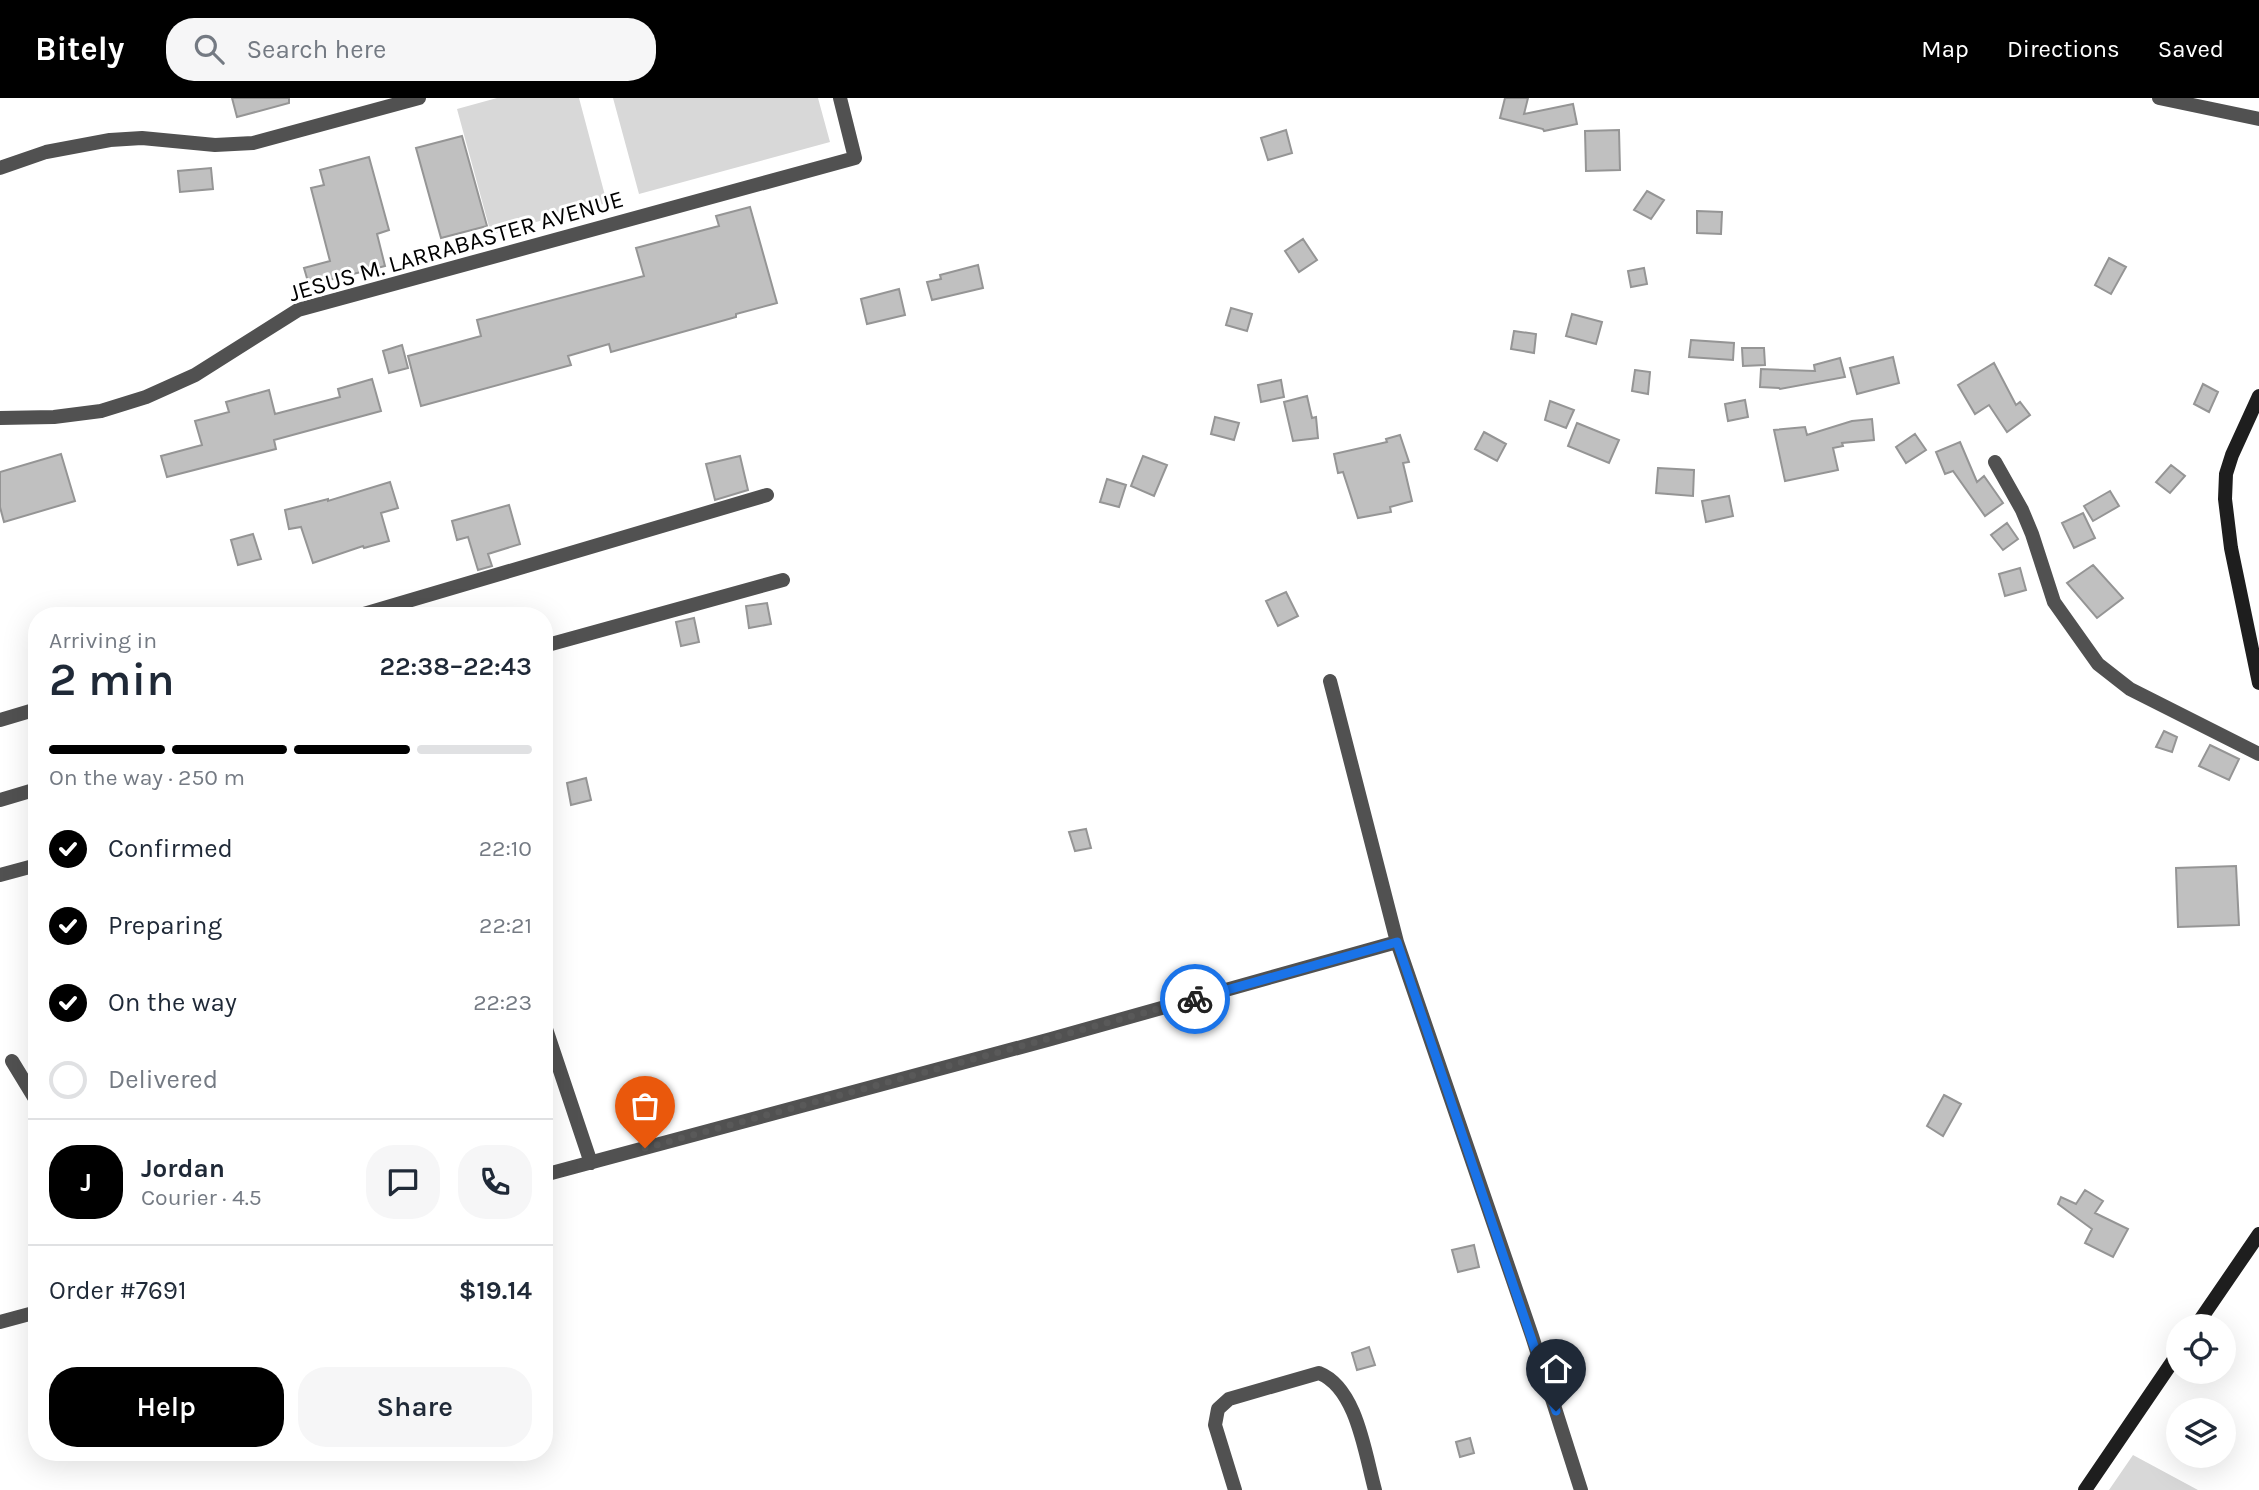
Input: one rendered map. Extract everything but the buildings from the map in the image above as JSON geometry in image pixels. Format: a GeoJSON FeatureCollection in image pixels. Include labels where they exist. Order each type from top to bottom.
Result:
{"type":"FeatureCollection","features":[{"type":"Feature","properties":{"kind":"street"},"geometry":{"type":"LineString","coordinates":[[0,168],[46,152],[110,140],[142,138],[215,145],[253,143],[419,98]]}},
{"type":"Feature","properties":{"kind":"street","name":"JESUS M. LARRABASTER AVENUE"},"geometry":{"type":"LineString","coordinates":[[0,418],[54,417],[101,411],[146,397],[195,375],[298,310],[855,158],[840,98]]}},
{"type":"Feature","properties":{"kind":"street"},"geometry":{"type":"LineString","coordinates":[[2160,98],[2259,119]]}},
{"type":"Feature","properties":{"kind":"street"},"geometry":{"type":"LineString","coordinates":[[2259,396],[2232,455],[2225,499],[2231,548],[2259,683]]}},
{"type":"Feature","properties":{"kind":"street"},"geometry":{"type":"LineString","coordinates":[[1995,462],[2022,510],[2054,603],[2098,664],[2130,689],[2259,754]]}},
{"type":"Feature","properties":{"kind":"street"},"geometry":{"type":"LineString","coordinates":[[387,607],[767,495]]}},
{"type":"Feature","properties":{"kind":"street"},"geometry":{"type":"LineString","coordinates":[[553,644],[783,580]]}},
{"type":"Feature","properties":{"kind":"street"},"geometry":{"type":"LineString","coordinates":[[1330,681],[1397,942],[1532,1336],[1581,1490]]}},
{"type":"Feature","properties":{"kind":"street"},"geometry":{"type":"LineString","coordinates":[[0,720],[28,712]]}},
{"type":"Feature","properties":{"kind":"street"},"geometry":{"type":"LineString","coordinates":[[0,800],[28,792]]}},
{"type":"Feature","properties":{"kind":"street"},"geometry":{"type":"LineString","coordinates":[[0,875],[28,867]]}},
{"type":"Feature","properties":{"kind":"street"},"geometry":{"type":"LineString","coordinates":[[553,1173],[1051,1039],[1397,942]]}},
{"type":"Feature","properties":{"kind":"street"},"geometry":{"type":"LineString","coordinates":[[553,1050],[591,1163]]}},
{"type":"Feature","properties":{"kind":"street"},"geometry":{"type":"LineString","coordinates":[[12,1061],[28,1087]]}},
{"type":"Feature","properties":{"kind":"street"},"geometry":{"type":"LineString","coordinates":[[2204,1314],[2259,1234]]}},
{"type":"Feature","properties":{"kind":"street"},"geometry":{"type":"LineString","coordinates":[[0,1322],[28,1314]]}},
{"type":"Feature","properties":{"kind":"street"},"geometry":{"type":"LineString","coordinates":[[2085,1490],[2166,1371]]}},
{"type":"Feature","properties":{"kind":"street"},"geometry":{"type":"LineString","coordinates":[[1235,1490],[1214,1425],[1218,1409],[1229,1399],[1319,1373],[1331,1378],[1343,1391],[1352,1408],[1375,1490]]}},
{"type":"Feature","properties":{"kind":"shaded area"},"geometry":{"type":"Polygon","coordinates":[[[497,98],[579,98],[607,203],[491,234],[457,109],[497,98]]]}},
{"type":"Feature","properties":{"kind":"shaded area"},"geometry":{"type":"Polygon","coordinates":[[[613,98],[818,98],[830,142],[639,194],[613,98]]]}},
{"type":"Feature","properties":{"kind":"shaded area"},"geometry":{"type":"Polygon","coordinates":[[[2133,1455],[2198,1490],[2109,1490],[2133,1455]]]}},
{"type":"Feature","properties":{"kind":"way so far"},"geometry":{"type":"LineString","coordinates":[[645,1148],[1195,999]]}},
{"type":"Feature","properties":{"kind":"route"},"geometry":{"type":"LineString","coordinates":[[1195,999],[1397,942],[1556,1411]]}}]}
